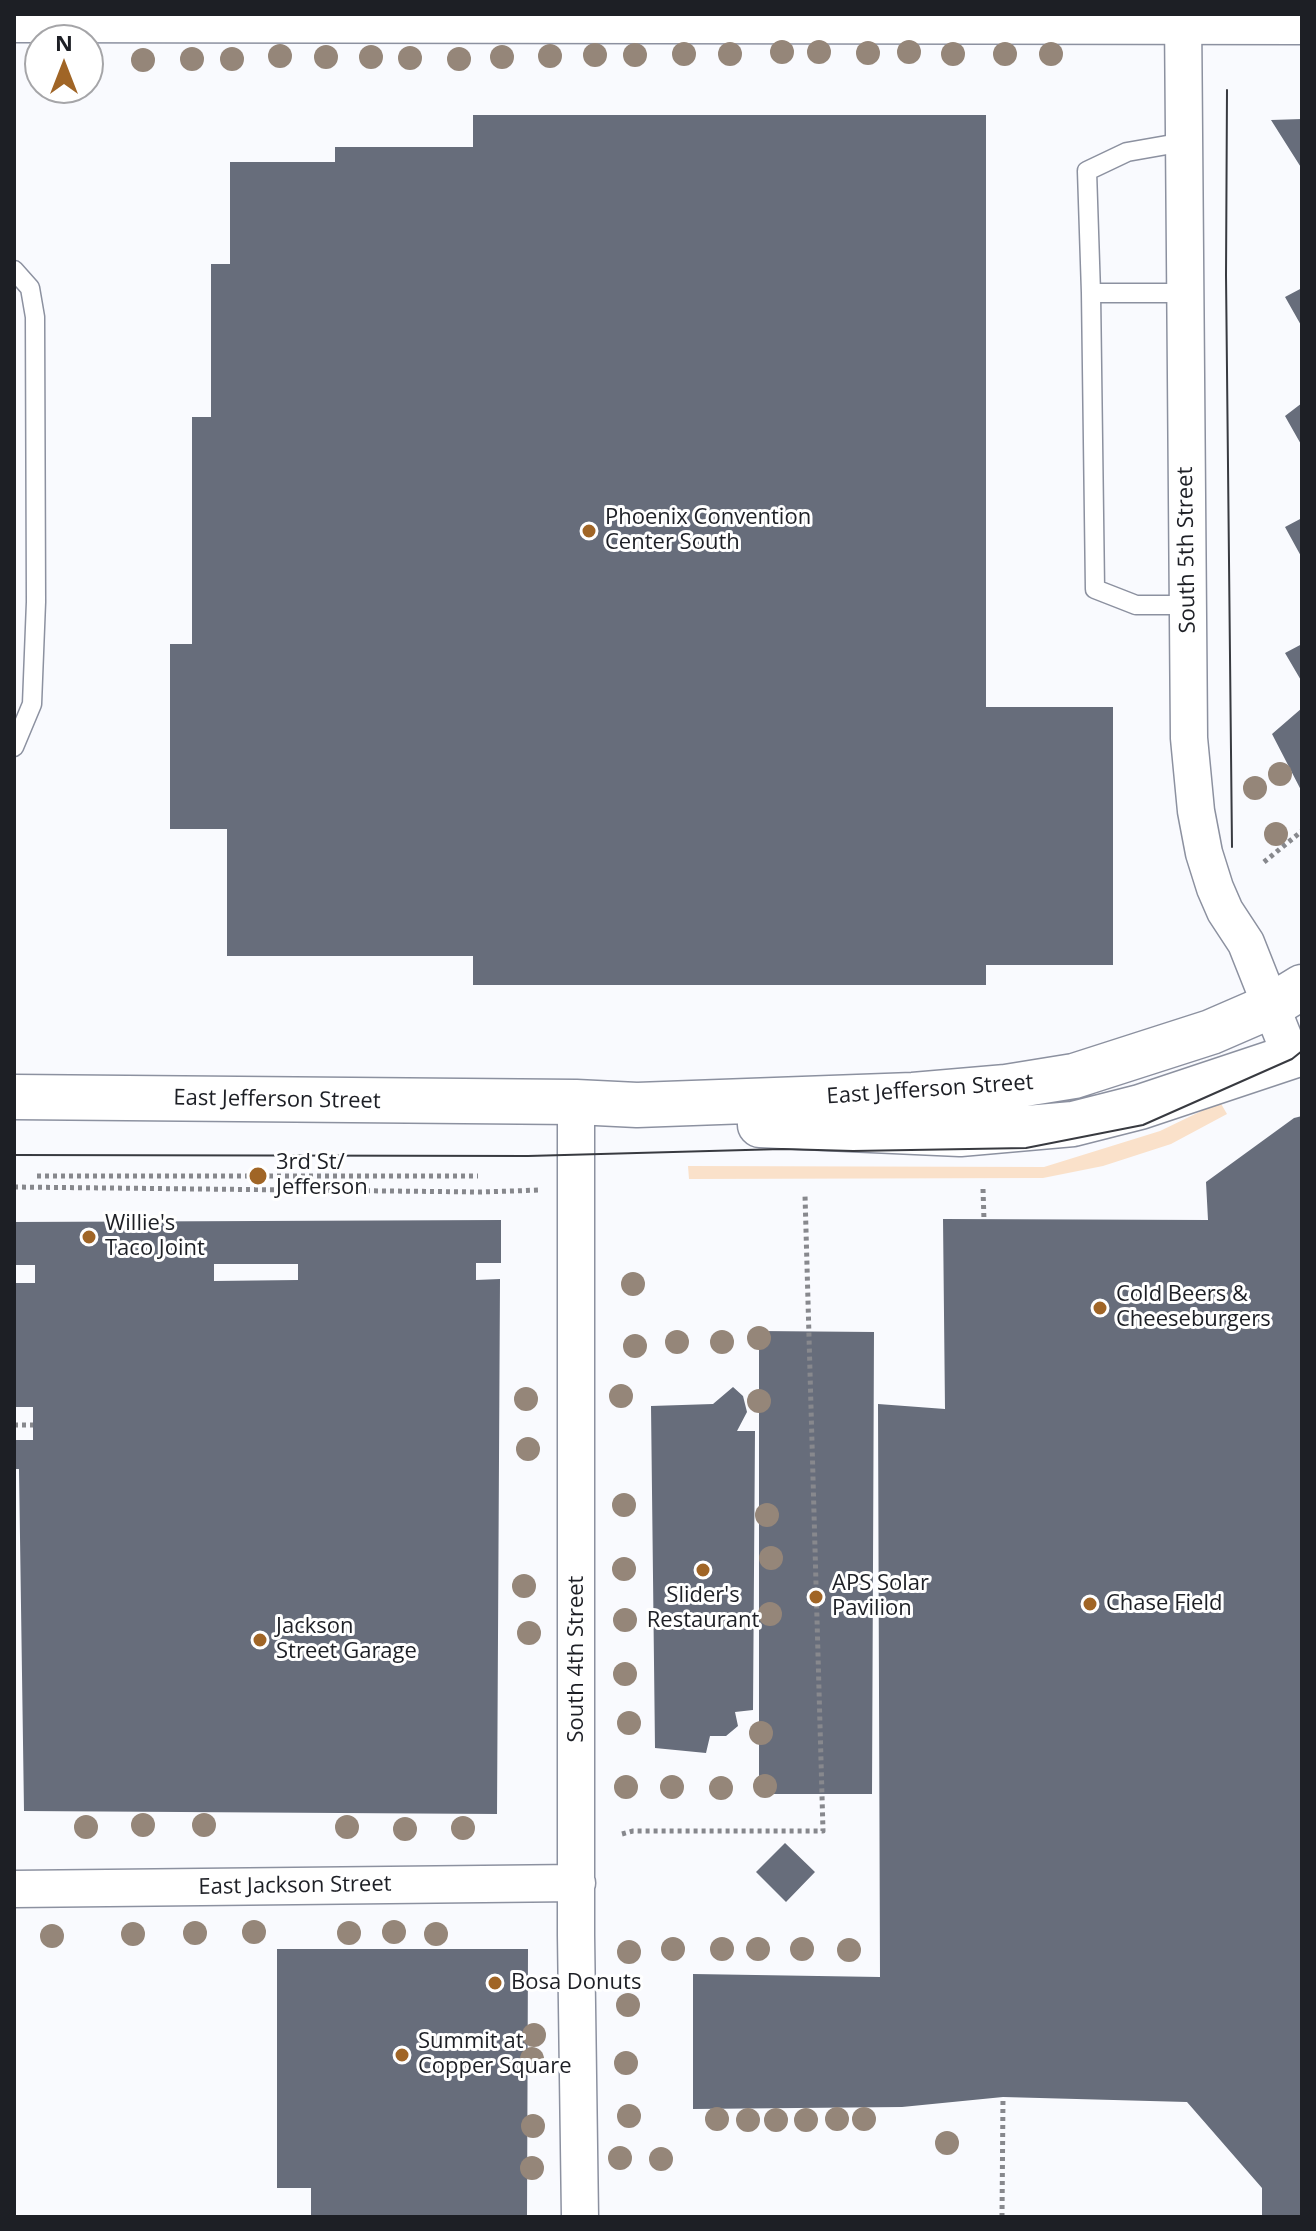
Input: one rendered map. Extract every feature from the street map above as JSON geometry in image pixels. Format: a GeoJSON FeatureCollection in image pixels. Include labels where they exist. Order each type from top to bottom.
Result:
{"type":"FeatureCollection","features":[{"type":"Feature","properties":{"kind":"main road"},"geometry":{"type":"LineString","coordinates":[[14,20],[1183,18],[1302,22]]}},
{"type":"Feature","properties":{"kind":"main road","name":"East Jefferson Street"},"geometry":{"type":"LineString","coordinates":[[14,1097],[637,1105],[913,1095],[1006,1087],[1074,1076],[1211,1032],[1286,996]]}},
{"type":"Feature","properties":{"kind":"main road","name":"East Jefferson Street"},"geometry":{"type":"LineString","coordinates":[[637,1105],[774,1128],[960,1134],[1073,1124],[1140,1107],[1297,1056]]}},
{"type":"Feature","properties":{"kind":"street","name":"South 5th Street"},"geometry":{"type":"LineString","coordinates":[[1183,18],[1189,738],[1196,811],[1204,853],[1225,911],[1286,996],[1297,1056]]}},
{"type":"Feature","properties":{"kind":"street","name":"South 4th Street"},"geometry":{"type":"LineString","coordinates":[[576,1102],[580,2217]]}},
{"type":"Feature","properties":{"kind":"street","name":"East Jackson Street"},"geometry":{"type":"LineString","coordinates":[[14,1889],[577,1883]]}},
{"type":"Feature","properties":{"kind":"lane"},"geometry":{"type":"LineString","coordinates":[[1184,142],[1127,152],[1087,171],[1095,589],[1136,605],[1188,605]]}},
{"type":"Feature","properties":{"kind":"lane"},"geometry":{"type":"LineString","coordinates":[[14,270],[30,288],[35,317],[36,588],[32,704],[14,747]]}},
{"type":"Feature","properties":{"kind":"lane"},"geometry":{"type":"LineString","coordinates":[[1091,293],[1185,293]]}},
{"type":"Feature","properties":{"kind":"path"},"geometry":{"type":"LineString","coordinates":[[1264,862],[1302,831]]}},
{"type":"Feature","properties":{"kind":"path"},"geometry":{"type":"LineString","coordinates":[[37,1176],[478,1176]]}},
{"type":"Feature","properties":{"kind":"path"},"geometry":{"type":"LineString","coordinates":[[14,1187],[548,1190]]}},
{"type":"Feature","properties":{"kind":"path"},"geometry":{"type":"LineString","coordinates":[[983,1189],[984,1220]]}},
{"type":"Feature","properties":{"kind":"path"},"geometry":{"type":"LineString","coordinates":[[622,1834],[633,1831],[823,1831],[805,1195]]}},
{"type":"Feature","properties":{"kind":"path"},"geometry":{"type":"LineString","coordinates":[[14,1425],[33,1425]]}},
{"type":"Feature","properties":{"kind":"path"},"geometry":{"type":"LineString","coordinates":[[1002,2217],[1003,2097]]}},
{"type":"Feature","properties":{"kind":"shaded area"},"geometry":{"type":"Polygon","coordinates":[[[1220,1102],[1227,1114],[1171,1144],[1103,1166],[1043,1178],[689,1179],[688,1166],[1044,1167],[1160,1131],[1220,1102]]]}},
{"type":"Feature","properties":{"kind":"building","name":"Phoenix Convention Center South"},"geometry":{"type":"Polygon","coordinates":[[[473,115],[986,115],[986,707],[1113,707],[1113,965],[986,965],[986,985],[473,985],[473,956],[227,956],[227,829],[170,829],[170,644],[192,644],[192,417],[211,417],[211,264],[230,264],[230,162],[335,162],[335,147],[473,147],[473,115]]]}},
{"type":"Feature","properties":{"kind":"building"},"geometry":{"type":"Polygon","coordinates":[[[1302,119],[1302,169],[1271,120],[1302,119]]]}},
{"type":"Feature","properties":{"kind":"building"},"geometry":{"type":"Polygon","coordinates":[[[1302,288],[1302,327],[1285,297],[1302,288]]]}},
{"type":"Feature","properties":{"kind":"building"},"geometry":{"type":"Polygon","coordinates":[[[1302,403],[1302,446],[1285,416],[1302,403]]]}},
{"type":"Feature","properties":{"kind":"building"},"geometry":{"type":"Polygon","coordinates":[[[1302,518],[1302,558],[1285,527],[1302,518]]]}},
{"type":"Feature","properties":{"kind":"building"},"geometry":{"type":"Polygon","coordinates":[[[1302,644],[1302,682],[1285,653],[1302,644]]]}},
{"type":"Feature","properties":{"kind":"building"},"geometry":{"type":"Polygon","coordinates":[[[1302,708],[1302,792],[1272,734],[1302,708]]]}},
{"type":"Feature","properties":{"kind":"building","name":"Chase Field"},"geometry":{"type":"Polygon","coordinates":[[[1302,1116],[1302,2217],[1262,2217],[1262,2188],[1187,2102],[1003,2097],[902,2107],[693,2109],[693,1974],[880,1977],[878,1404],[945,1409],[943,1219],[1208,1220],[1206,1182],[1294,1118],[1302,1116]]]}},
{"type":"Feature","properties":{"kind":"building","name":"Jackson Street Garage"},"geometry":{"type":"Polygon","coordinates":[[[501,1220],[501,1263],[476,1263],[476,1280],[500,1279],[497,1814],[24,1811],[19,1469],[14,1469],[14,1440],[33,1440],[33,1407],[14,1407],[15,1283],[35,1283],[35,1265],[15,1265],[15,1222],[501,1220]],[[214,1264],[214,1281],[298,1280],[298,1264],[214,1264]]]}},
{"type":"Feature","properties":{"kind":"building","name":"APS Solar Pavilion"},"geometry":{"type":"Polygon","coordinates":[[[759,1331],[874,1332],[872,1794],[759,1794],[759,1331]]]}},
{"type":"Feature","properties":{"kind":"building","name":"Slider's Restaurant"},"geometry":{"type":"Polygon","coordinates":[[[733,1387],[743,1396],[747,1412],[737,1431],[755,1431],[753,1710],[735,1712],[738,1726],[726,1736],[710,1736],[706,1753],[655,1748],[651,1406],[713,1404],[733,1387]]]}},
{"type":"Feature","properties":{"kind":"building"},"geometry":{"type":"Polygon","coordinates":[[[785,1843],[815,1872],[786,1902],[756,1872],[785,1843]]]}},
{"type":"Feature","properties":{"kind":"building","name":"Summit at Copper Square"},"geometry":{"type":"Polygon","coordinates":[[[277,1949],[528,1949],[527,2217],[311,2216],[311,2188],[277,2188],[277,1949]]]}},
{"type":"Feature","properties":{"kind":"tram line"},"geometry":{"type":"LineString","coordinates":[[1227,90],[1232,847]]}},
{"type":"Feature","properties":{"kind":"tram line"},"geometry":{"type":"LineString","coordinates":[[14,1155],[528,1156],[782,1149],[1026,1148],[1143,1125],[1292,1059],[1302,1051]]}},
{"type":"Feature","properties":{"kind":"place","name":"Phoenix Convention Center South"},"geometry":{"type":"Point","coordinates":[589,531]}},
{"type":"Feature","properties":{"kind":"place","name":"3rd St/ Jefferson"},"geometry":{"type":"Point","coordinates":[258,1176]}},
{"type":"Feature","properties":{"kind":"place","name":"Willie's Taco Joint"},"geometry":{"type":"Point","coordinates":[89,1237]}},
{"type":"Feature","properties":{"kind":"place","name":"Cold Beers & Cheeseburgers"},"geometry":{"type":"Point","coordinates":[1100,1308]}},
{"type":"Feature","properties":{"kind":"place","name":"Slider's Restaurant"},"geometry":{"type":"Point","coordinates":[703,1570]}},
{"type":"Feature","properties":{"kind":"place","name":"APS Solar Pavilion"},"geometry":{"type":"Point","coordinates":[816,1597]}},
{"type":"Feature","properties":{"kind":"place","name":"Chase Field"},"geometry":{"type":"Point","coordinates":[1090,1604]}},
{"type":"Feature","properties":{"kind":"place","name":"Jackson Street Garage"},"geometry":{"type":"Point","coordinates":[260,1640]}},
{"type":"Feature","properties":{"kind":"place","name":"Bosa Donuts"},"geometry":{"type":"Point","coordinates":[495,1983]}},
{"type":"Feature","properties":{"kind":"place","name":"Summit at Copper Square"},"geometry":{"type":"Point","coordinates":[402,2055]}}]}
